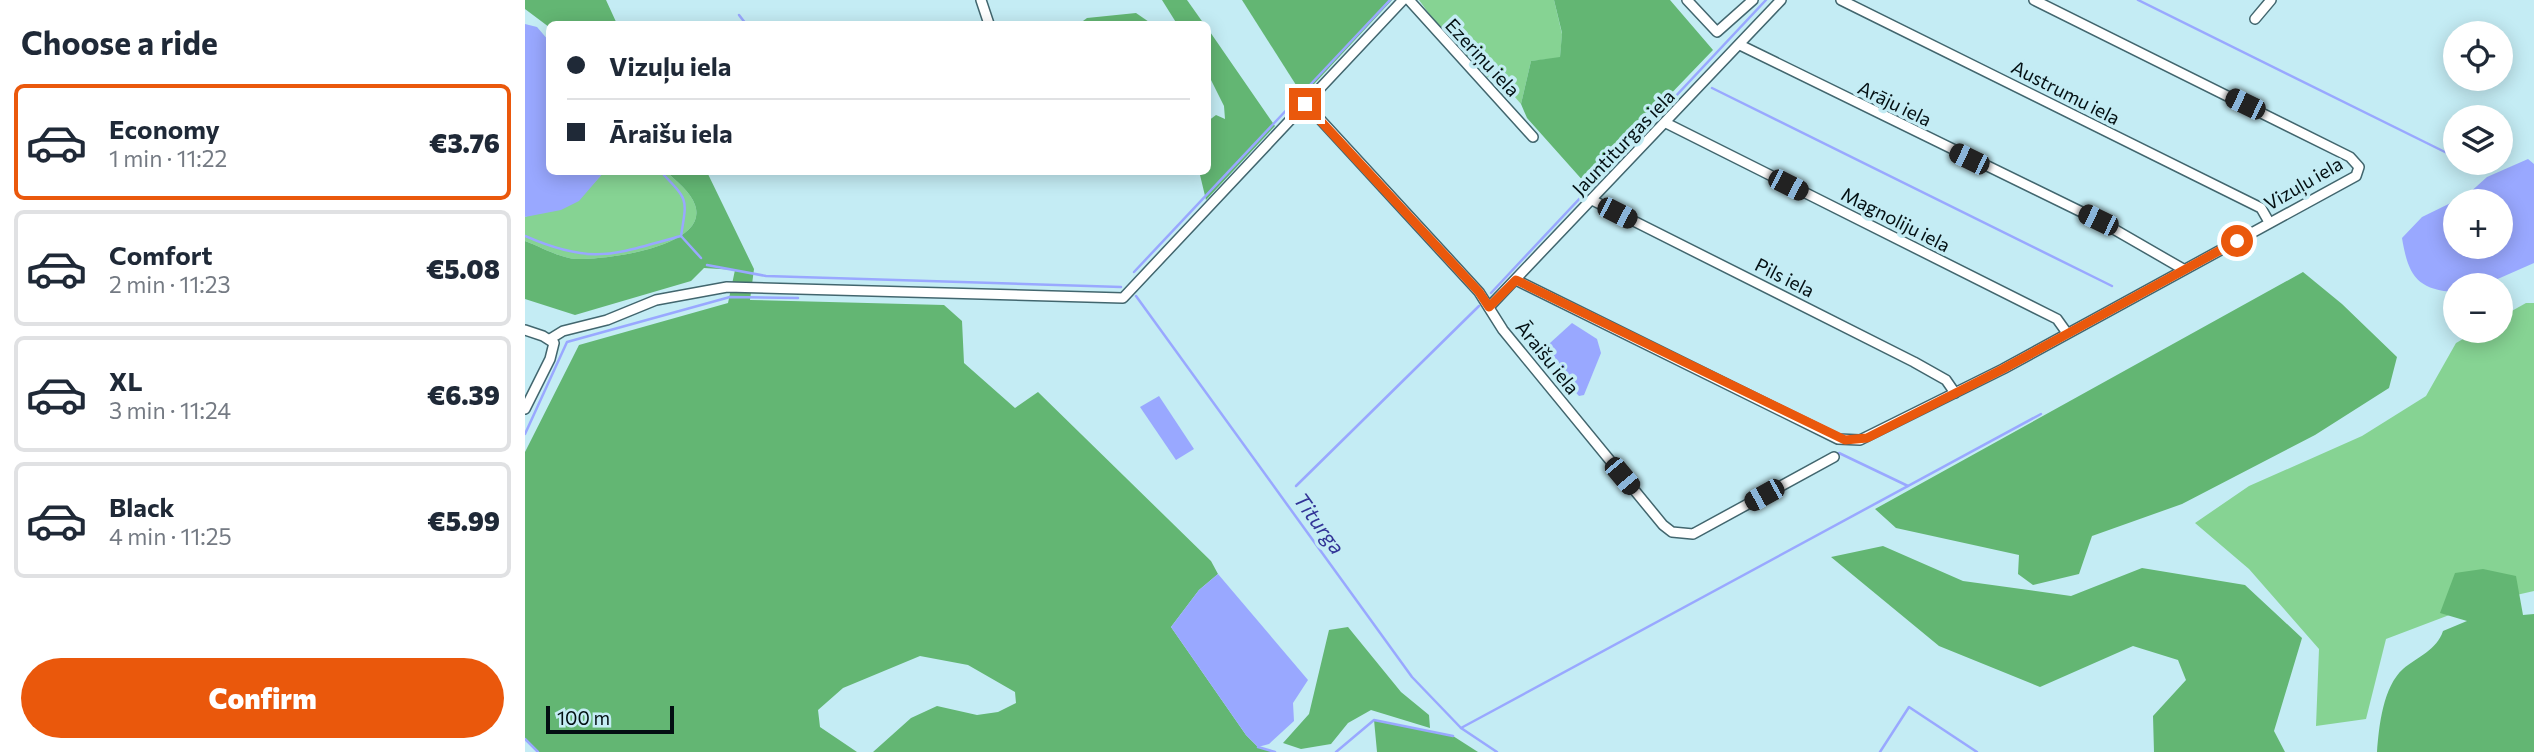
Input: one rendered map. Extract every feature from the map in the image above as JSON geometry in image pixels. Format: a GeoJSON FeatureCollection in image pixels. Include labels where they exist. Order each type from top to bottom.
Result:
{"type":"FeatureCollection","features":[{"type":"Feature","properties":{"kind":"street"},"geometry":{"type":"LineString","coordinates":[[981,0],[988,21]]}},
{"type":"Feature","properties":{"kind":"street"},"geometry":{"type":"LineString","coordinates":[[525,409],[550,359],[552,341],[563,331],[607,320],[656,300],[727,287],[1123,298],[1403,0]]}},
{"type":"Feature","properties":{"kind":"street","name":"Ezeriņu iela"},"geometry":{"type":"LineString","coordinates":[[1409,0],[1533,137]]}},
{"type":"Feature","properties":{"kind":"street"},"geometry":{"type":"LineString","coordinates":[[1688,0],[1717,32],[1753,0]]}},
{"type":"Feature","properties":{"kind":"street","name":"Jauntiturgas iela"},"geometry":{"type":"LineString","coordinates":[[1489,307],[1666,124],[1781,0]]}},
{"type":"Feature","properties":{"kind":"street","name":"Austrumu iela"},"geometry":{"type":"LineString","coordinates":[[1841,0],[2261,208],[2269,222]]}},
{"type":"Feature","properties":{"kind":"street","name":"Vizuļu iela"},"geometry":{"type":"LineString","coordinates":[[1516,280],[1838,439],[1853,441],[1867,438],[1955,393],[2356,176],[2359,167],[2350,157],[2034,0]]}},
{"type":"Feature","properties":{"kind":"street"},"geometry":{"type":"LineString","coordinates":[[2255,19],[2271,0]]}},
{"type":"Feature","properties":{"kind":"street","name":"Arāju iela"},"geometry":{"type":"LineString","coordinates":[[1739,45],[2098,220],[2183,269]]}},
{"type":"Feature","properties":{"kind":"street","name":"Āraišu iela"},"geometry":{"type":"LineString","coordinates":[[1305,104],[1479,292],[1503,330],[1663,525],[1681,534],[1693,534],[1834,457]]}},
{"type":"Feature","properties":{"kind":"street","name":"Magnoliju iela"},"geometry":{"type":"LineString","coordinates":[[1666,124],[2057,320],[2067,333]]}},
{"type":"Feature","properties":{"kind":"street","name":"Pils iela"},"geometry":{"type":"LineString","coordinates":[[1593,200],[1914,362],[1946,380],[1955,393]]}},
{"type":"Feature","properties":{"kind":"street"},"geometry":{"type":"LineString","coordinates":[[525,330],[552,341]]}},
{"type":"Feature","properties":{"kind":"green space"},"geometry":{"type":"Polygon","coordinates":[[[525,0],[606,0],[616,21],[546,21],[546,25],[525,9],[525,0]]]}},
{"type":"Feature","properties":{"kind":"green space"},"geometry":{"type":"Polygon","coordinates":[[[1162,0],[1187,0],[1202,21],[1175,21],[1162,0]]]}},
{"type":"Feature","properties":{"kind":"green space"},"geometry":{"type":"Polygon","coordinates":[[[1242,0],[1392,0],[1303,96],[1242,0]]]}},
{"type":"Feature","properties":{"kind":"green space"},"geometry":{"type":"Polygon","coordinates":[[[1419,0],[1554,0],[1562,34],[1560,58],[1531,61],[1521,104],[1507,88],[1496,85],[1446,37],[1419,0]]]}},
{"type":"Feature","properties":{"kind":"green space"},"geometry":{"type":"Polygon","coordinates":[[[1554,0],[1670,0],[1713,50],[1585,183],[1527,118],[1521,104],[1531,61],[1560,57],[1562,33],[1554,0]]]}},
{"type":"Feature","properties":{"kind":"green space"},"geometry":{"type":"Polygon","coordinates":[[[1136,13],[1148,21],[1083,21],[1087,18],[1136,13]]]}},
{"type":"Feature","properties":{"kind":"green space"},"geometry":{"type":"Polygon","coordinates":[[[1211,33],[1275,126],[1206,200],[1200,175],[1211,175],[1211,119],[1216,115],[1225,119],[1224,106],[1211,80],[1211,33]]]}},
{"type":"Feature","properties":{"kind":"green space"},"geometry":{"type":"Polygon","coordinates":[[[601,175],[670,175],[693,200],[695,219],[687,231],[671,241],[609,257],[570,258],[525,241],[525,217],[592,185],[601,175]]]}},
{"type":"Feature","properties":{"kind":"green space"},"geometry":{"type":"Polygon","coordinates":[[[670,175],[708,175],[754,269],[750,300],[944,305],[962,321],[964,363],[1015,408],[1038,392],[1211,561],[1218,574],[1199,590],[1171,627],[1246,735],[1258,747],[1275,752],[873,752],[911,718],[937,706],[977,715],[998,712],[1016,703],[1015,692],[968,665],[920,656],[843,688],[818,710],[820,727],[857,752],[538,752],[525,739],[525,452],[579,345],[728,303],[735,270],[704,268],[691,281],[575,315],[525,299],[525,241],[576,259],[609,257],[652,248],[687,231],[695,219],[695,205],[687,191],[670,175]]]}},
{"type":"Feature","properties":{"kind":"green space"},"geometry":{"type":"Polygon","coordinates":[[[2303,272],[2342,304],[2397,357],[2389,388],[2315,435],[2182,504],[2092,536],[2079,574],[2033,585],[2018,574],[2019,555],[1896,528],[1875,509],[2303,272]]]}},
{"type":"Feature","properties":{"kind":"green space"},"geometry":{"type":"Polygon","coordinates":[[[2526,303],[2534,303],[2534,591],[2481,603],[2386,639],[2366,719],[2316,726],[2319,649],[2249,569],[2195,523],[2249,486],[2362,436],[2426,396],[2456,343],[2513,343],[2513,310],[2526,303]]]}},
{"type":"Feature","properties":{"kind":"green space"},"geometry":{"type":"Polygon","coordinates":[[[1883,546],[1963,581],[2071,596],[2142,568],[2245,585],[2302,638],[2274,731],[2285,752],[2154,752],[2153,716],[2186,680],[2178,660],[2133,646],[2040,687],[1939,646],[1831,557],[1883,546]]]}},
{"type":"Feature","properties":{"kind":"green space"},"geometry":{"type":"Polygon","coordinates":[[[2483,569],[2516,576],[2523,615],[2534,614],[2534,752],[2377,752],[2383,708],[2396,677],[2431,648],[2443,631],[2467,621],[2440,613],[2455,573],[2483,569]]]}},
{"type":"Feature","properties":{"kind":"green space"},"geometry":{"type":"Polygon","coordinates":[[[1348,627],[1401,692],[1429,715],[1430,728],[1371,710],[1348,723],[1331,744],[1301,749],[1283,743],[1309,714],[1329,630],[1348,627]]]}},
{"type":"Feature","properties":{"kind":"green space"},"geometry":{"type":"Polygon","coordinates":[[[1374,720],[1453,736],[1478,752],[1377,752],[1374,720]]]}},
{"type":"Feature","properties":{"kind":"water"},"geometry":{"type":"Polygon","coordinates":[[[525,24],[537,27],[546,38],[546,175],[601,175],[579,201],[561,210],[525,217],[525,24]]]}},
{"type":"Feature","properties":{"kind":"water"},"geometry":{"type":"Polygon","coordinates":[[[2528,159],[2534,164],[2534,263],[2511,273],[2443,273],[2443,291],[2431,288],[2416,278],[2411,270],[2402,238],[2422,217],[2443,207],[2443,259],[2513,259],[2513,189],[2474,189],[2492,175],[2513,175],[2513,166],[2528,159]]]}},
{"type":"Feature","properties":{"kind":"water"},"geometry":{"type":"Polygon","coordinates":[[[1572,323],[1597,339],[1601,353],[1584,395],[1579,396],[1539,353],[1572,323]]]}},
{"type":"Feature","properties":{"kind":"water"},"geometry":{"type":"Polygon","coordinates":[[[1159,396],[1194,449],[1176,460],[1140,407],[1159,396]]]}},
{"type":"Feature","properties":{"kind":"water"},"geometry":{"type":"Polygon","coordinates":[[[1218,574],[1308,680],[1293,703],[1294,721],[1269,744],[1258,747],[1246,735],[1171,627],[1199,590],[1218,574]]]}},
{"type":"Feature","properties":{"kind":"waterway"},"geometry":{"type":"LineString","coordinates":[[1134,272],[1390,0]]}},
{"type":"Feature","properties":{"kind":"waterway"},"geometry":{"type":"LineString","coordinates":[[1491,293],[1766,0]]}},
{"type":"Feature","properties":{"kind":"waterway"},"geometry":{"type":"LineString","coordinates":[[2138,0],[2443,151]]}},
{"type":"Feature","properties":{"kind":"waterway"},"geometry":{"type":"LineString","coordinates":[[739,15],[744,21]]}},
{"type":"Feature","properties":{"kind":"waterway"},"geometry":{"type":"LineString","coordinates":[[1712,88],[2112,286]]}},
{"type":"Feature","properties":{"kind":"waterway"},"geometry":{"type":"LineString","coordinates":[[664,175],[684,201],[681,236],[701,258]]}},
{"type":"Feature","properties":{"kind":"waterway"},"geometry":{"type":"LineString","coordinates":[[525,236],[548,245],[587,254],[620,252],[681,236]]}},
{"type":"Feature","properties":{"kind":"waterway","name":"Titurga"},"geometry":{"type":"LineString","coordinates":[[707,265],[766,276],[1121,287]]}},
{"type":"Feature","properties":{"kind":"waterway","name":"Titurga"},"geometry":{"type":"LineString","coordinates":[[1136,296],[1412,677],[1461,728],[1497,752]]}},
{"type":"Feature","properties":{"kind":"waterway"},"geometry":{"type":"LineString","coordinates":[[525,434],[567,342],[730,297],[798,298]]}},
{"type":"Feature","properties":{"kind":"waterway"},"geometry":{"type":"LineString","coordinates":[[1296,486],[1479,306]]}},
{"type":"Feature","properties":{"kind":"waterway"},"geometry":{"type":"LineString","coordinates":[[1461,728],[2041,414]]}},
{"type":"Feature","properties":{"kind":"waterway"},"geometry":{"type":"LineString","coordinates":[[1839,453],[1908,486]]}},
{"type":"Feature","properties":{"kind":"waterway"},"geometry":{"type":"LineString","coordinates":[[1880,752],[1909,707],[1977,752]]}},
{"type":"Feature","properties":{"kind":"waterway"},"geometry":{"type":"LineString","coordinates":[[1336,752],[1374,720],[1453,736]]}},
{"type":"Feature","properties":{"kind":"waterway"},"geometry":{"type":"LineString","coordinates":[[525,739],[538,752]]}},
{"type":"Feature","properties":{"kind":"waterway"},"geometry":{"type":"LineString","coordinates":[[1258,747],[1275,752]]}},
{"type":"Feature","properties":{"kind":"route"},"geometry":{"type":"LineString","coordinates":[[1305,104],[1479,292],[1489,307],[1516,280],[1838,439],[1867,438],[2003,369],[2237,241]]}}]}
